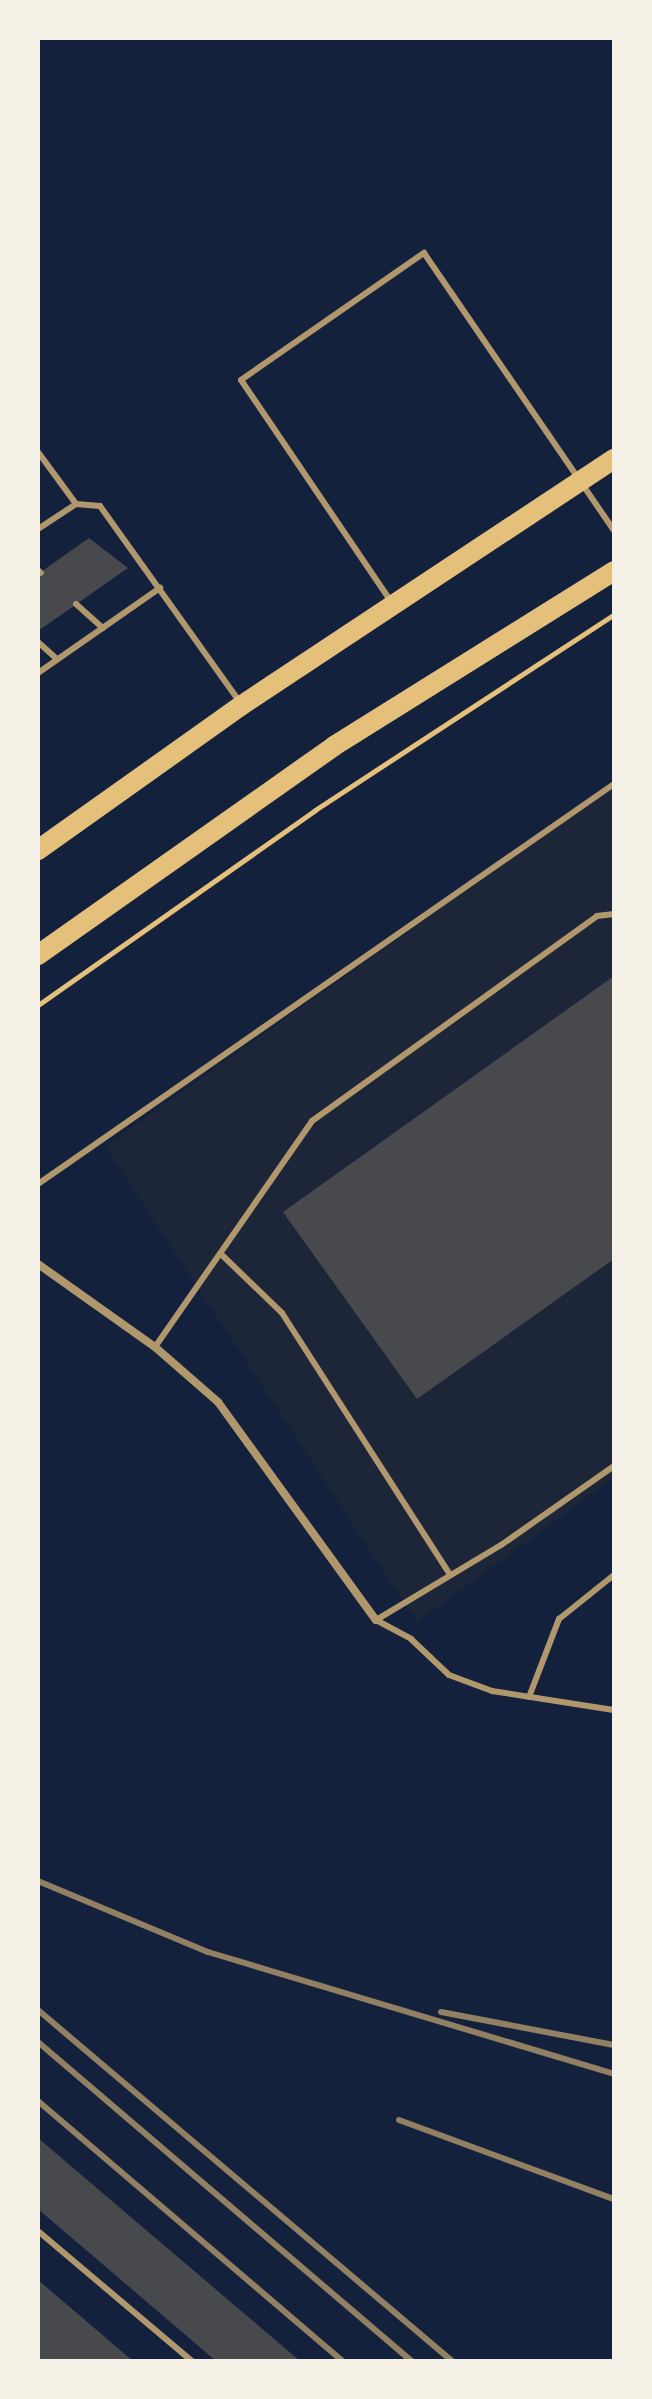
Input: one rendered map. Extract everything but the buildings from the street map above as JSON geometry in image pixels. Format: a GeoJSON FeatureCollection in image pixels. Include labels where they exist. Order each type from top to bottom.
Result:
{"type":"FeatureCollection","features":[{"type":"Feature","properties":{"kind":"main road"},"geometry":{"type":"LineString","coordinates":[[38,850],[242,705],[614,459]]}},
{"type":"Feature","properties":{"kind":"main road"},"geometry":{"type":"LineString","coordinates":[[38,955],[334,746],[614,571]]}},
{"type":"Feature","properties":{"kind":"street"},"geometry":{"type":"LineString","coordinates":[[38,1264],[155,1347],[218,1402],[376,1620]]}},
{"type":"Feature","properties":{"kind":"lane"},"geometry":{"type":"LineString","coordinates":[[393,605],[241,380],[424,253],[614,530]]}},
{"type":"Feature","properties":{"kind":"lane"},"geometry":{"type":"LineString","coordinates":[[38,452],[76,504]]}},
{"type":"Feature","properties":{"kind":"lane"},"geometry":{"type":"LineString","coordinates":[[38,529],[76,504],[100,506],[242,705]]}},
{"type":"Feature","properties":{"kind":"lane"},"geometry":{"type":"LineString","coordinates":[[38,673],[160,588]]}},
{"type":"Feature","properties":{"kind":"lane"},"geometry":{"type":"LineString","coordinates":[[76,604],[103,628]]}},
{"type":"Feature","properties":{"kind":"lane"},"geometry":{"type":"LineString","coordinates":[[38,642],[57,659]]}},
{"type":"Feature","properties":{"kind":"lane"},"geometry":{"type":"LineString","coordinates":[[38,1184],[614,784]]}},
{"type":"Feature","properties":{"kind":"lane"},"geometry":{"type":"LineString","coordinates":[[155,1347],[223,1256],[312,1121],[597,916],[614,914]]}},
{"type":"Feature","properties":{"kind":"lane"},"geometry":{"type":"LineString","coordinates":[[223,1256],[282,1313],[450,1575]]}},
{"type":"Feature","properties":{"kind":"lane"},"geometry":{"type":"LineString","coordinates":[[376,1620],[450,1575],[614,1466]]}},
{"type":"Feature","properties":{"kind":"lane"},"geometry":{"type":"LineString","coordinates":[[529,1697],[559,1619],[614,1575]]}},
{"type":"Feature","properties":{"kind":"lane"},"geometry":{"type":"LineString","coordinates":[[376,1620],[411,1639],[449,1675],[492,1691],[614,1710]]}},
{"type":"Feature","properties":{"kind":"lane"},"geometry":{"type":"LineString","coordinates":[[38,2231],[192,2361]]}},
{"type":"Feature","properties":{"kind":"path"},"geometry":{"type":"LineString","coordinates":[[38,1005],[315,810],[614,614]]}},
{"type":"Feature","properties":{"kind":"shaded area"},"geometry":{"type":"Polygon","coordinates":[[[614,786],[614,1478],[417,1622],[105,1146],[614,786]]]}},
{"type":"Feature","properties":{"kind":"railway"},"geometry":{"type":"LineString","coordinates":[[38,1881],[208,1952],[614,2074]]}},
{"type":"Feature","properties":{"kind":"railway"},"geometry":{"type":"LineString","coordinates":[[38,2010],[452,2361]]}},
{"type":"Feature","properties":{"kind":"railway"},"geometry":{"type":"LineString","coordinates":[[441,2012],[614,2045]]}},
{"type":"Feature","properties":{"kind":"railway"},"geometry":{"type":"LineString","coordinates":[[38,2042],[411,2361]]}},
{"type":"Feature","properties":{"kind":"railway"},"geometry":{"type":"LineString","coordinates":[[38,2101],[342,2361]]}},
{"type":"Feature","properties":{"kind":"railway"},"geometry":{"type":"LineString","coordinates":[[399,2120],[614,2199]]}}]}
